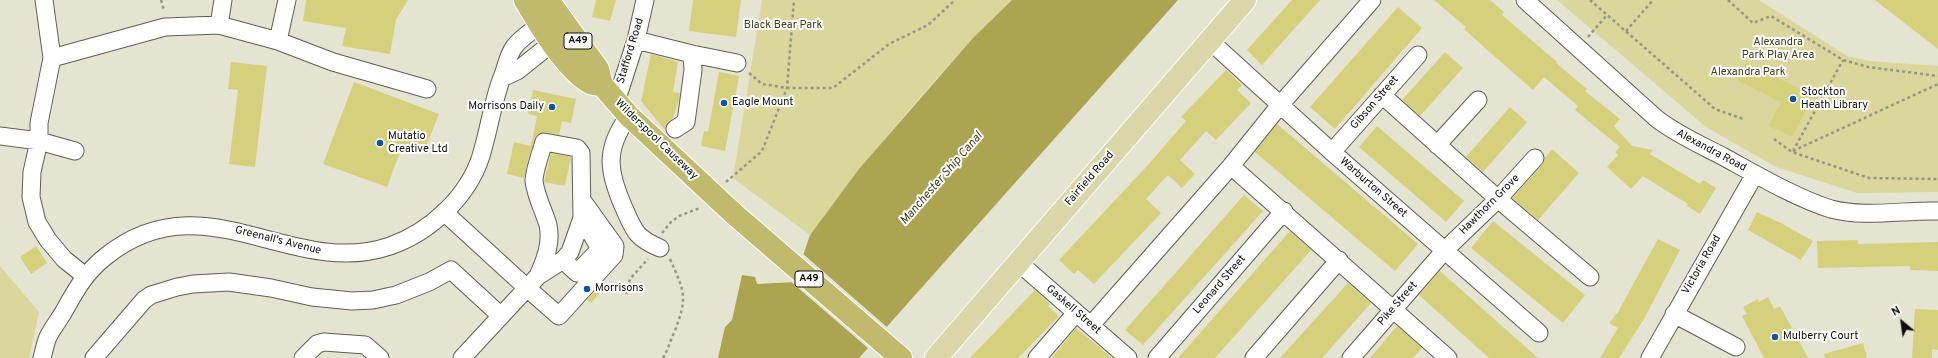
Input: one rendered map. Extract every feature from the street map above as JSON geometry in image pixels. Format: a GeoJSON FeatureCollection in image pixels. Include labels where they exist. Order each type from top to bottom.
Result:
{"type":"FeatureCollection","features":[{"type":"Feature","properties":{"kind":"highway","name":"Wilderspool Causeway"},"geometry":{"type":"LineString","coordinates":[[525,0],[553,22],[574,69],[593,84],[602,85],[622,109],[711,195]]}},
{"type":"Feature","properties":{"kind":"highway","name":"A49"},"geometry":{"type":"LineString","coordinates":[[711,195],[893,351]]}},
{"type":"Feature","properties":{"kind":"main road","name":"Fairfield Road"},"geometry":{"type":"LineString","coordinates":[[936,358],[1245,0]]}},
{"type":"Feature","properties":{"kind":"street"},"geometry":{"type":"LineString","coordinates":[[44,0],[52,58],[39,123],[38,141],[30,185],[33,210],[40,227],[54,249],[85,276]]}},
{"type":"Feature","properties":{"kind":"street"},"geometry":{"type":"LineString","coordinates":[[219,25],[223,0]]}},
{"type":"Feature","properties":{"kind":"street"},"geometry":{"type":"LineString","coordinates":[[278,41],[287,0]]}},
{"type":"Feature","properties":{"kind":"street","name":"Stafford Road"},"geometry":{"type":"LineString","coordinates":[[645,0],[622,109],[620,128],[612,148],[611,162],[614,185],[635,231],[645,242],[660,248]]}},
{"type":"Feature","properties":{"kind":"street"},"geometry":{"type":"LineString","coordinates":[[1091,325],[1231,166],[1280,105],[1372,0]]}},
{"type":"Feature","properties":{"kind":"street","name":"Alexandra Road"},"geometry":{"type":"LineString","coordinates":[[1525,0],[1668,128],[1755,174],[1804,198],[1832,209],[1858,213],[1938,211]]}},
{"type":"Feature","properties":{"kind":"street","name":"Greenall's Avenue"},"geometry":{"type":"LineString","coordinates":[[42,358],[48,337],[85,276],[110,253],[126,243],[153,231],[168,228],[204,225],[224,228],[311,250],[351,254],[377,249],[404,240],[419,232],[444,212],[465,187],[480,158],[494,100],[502,78],[517,71],[553,22]]}},
{"type":"Feature","properties":{"kind":"street"},"geometry":{"type":"LineString","coordinates":[[52,58],[165,27],[219,25],[278,41],[333,62],[427,90]]}},
{"type":"Feature","properties":{"kind":"street"},"geometry":{"type":"LineString","coordinates":[[636,40],[692,54],[737,63]]}},
{"type":"Feature","properties":{"kind":"street","name":"Warburton Street"},"geometry":{"type":"LineString","coordinates":[[1210,41],[1332,152],[1539,333]]}},
{"type":"Feature","properties":{"kind":"street"},"geometry":{"type":"LineString","coordinates":[[675,129],[686,122],[693,70],[692,54]]}},
{"type":"Feature","properties":{"kind":"street","name":"Gibson Street"},"geometry":{"type":"LineString","coordinates":[[1332,152],[1418,55]]}},
{"type":"Feature","properties":{"kind":"street"},"geometry":{"type":"LineString","coordinates":[[1382,95],[1498,199],[1590,277]]}},
{"type":"Feature","properties":{"kind":"street"},"geometry":{"type":"LineString","coordinates":[[1437,145],[1478,100]]}},
{"type":"Feature","properties":{"kind":"street"},"geometry":{"type":"LineString","coordinates":[[0,136],[38,141],[75,151]]}},
{"type":"Feature","properties":{"kind":"street"},"geometry":{"type":"LineString","coordinates":[[462,358],[533,282],[570,252],[582,218],[581,153],[577,148],[544,142],[534,180],[540,206],[548,226],[549,240],[547,255],[533,282]]}},
{"type":"Feature","properties":{"kind":"street","name":"Hawthorn Grove"},"geometry":{"type":"LineString","coordinates":[[1445,250],[1498,199],[1535,158]]}},
{"type":"Feature","properties":{"kind":"street"},"geometry":{"type":"LineString","coordinates":[[1231,166],[1394,308],[1440,355]]}},
{"type":"Feature","properties":{"kind":"street","name":"Victoria Road"},"geometry":{"type":"LineString","coordinates":[[1650,358],[1755,174]]}},
{"type":"Feature","properties":{"kind":"street"},"geometry":{"type":"LineString","coordinates":[[444,212],[533,282],[559,316],[616,251],[615,246],[582,200]]}},
{"type":"Feature","properties":{"kind":"street","name":"Leonard Street"},"geometry":{"type":"LineString","coordinates":[[1157,358],[1284,211]]}},
{"type":"Feature","properties":{"kind":"street"},"geometry":{"type":"LineString","coordinates":[[562,260],[577,273],[600,249],[582,218]]}},
{"type":"Feature","properties":{"kind":"street","name":"Pike Street"},"geometry":{"type":"LineString","coordinates":[[1351,358],[1445,250]]}},
{"type":"Feature","properties":{"kind":"street"},"geometry":{"type":"LineString","coordinates":[[1254,358],[1339,260]]}},
{"type":"Feature","properties":{"kind":"street","name":"Gaskell Street"},"geometry":{"type":"LineString","coordinates":[[1018,262],[1128,358]]}},
{"type":"Feature","properties":{"kind":"street"},"geometry":{"type":"LineString","coordinates":[[94,358],[144,300],[158,293],[193,284],[229,282],[249,284],[312,297],[352,302],[373,300],[396,295],[429,282],[451,270],[501,316]]}},
{"type":"Feature","properties":{"kind":"street"},"geometry":{"type":"LineString","coordinates":[[1037,358],[1076,313]]}},
{"type":"Feature","properties":{"kind":"street"},"geometry":{"type":"LineString","coordinates":[[1674,314],[1736,348]]}},
{"type":"Feature","properties":{"kind":"street"},"geometry":{"type":"LineString","coordinates":[[303,358],[317,344],[324,342],[365,345],[380,358]]}},
{"type":"Feature","properties":{"kind":"path"},"geometry":{"type":"LineString","coordinates":[[663,358],[684,305],[680,283],[670,258],[660,248],[662,234],[671,222],[679,216],[698,209],[711,195],[762,151],[787,88],[794,0]]}},
{"type":"Feature","properties":{"kind":"path"},"geometry":{"type":"LineString","coordinates":[[737,63],[762,84],[787,88],[833,88],[889,44],[928,25],[954,0]]}},
{"type":"Feature","properties":{"kind":"path"},"geometry":{"type":"LineString","coordinates":[[1590,0],[1715,109],[1744,119]]}},
{"type":"Feature","properties":{"kind":"path"},"geometry":{"type":"LineString","coordinates":[[1626,31],[1653,0]]}},
{"type":"Feature","properties":{"kind":"path"},"geometry":{"type":"LineString","coordinates":[[1728,0],[1753,23],[1771,16],[1843,60],[1868,67],[1938,76]]}},
{"type":"Feature","properties":{"kind":"path"},"geometry":{"type":"LineString","coordinates":[[1578,47],[1607,15]]}},
{"type":"Feature","properties":{"kind":"path"},"geometry":{"type":"LineString","coordinates":[[1792,152],[1843,60]]}},
{"type":"Feature","properties":{"kind":"path"},"geometry":{"type":"LineString","coordinates":[[1792,152],[1938,84]]}},
{"type":"Feature","properties":{"kind":"path"},"geometry":{"type":"LineString","coordinates":[[1774,139],[1792,152],[1869,178],[1938,179]]}},
{"type":"Feature","properties":{"kind":"path"},"geometry":{"type":"LineString","coordinates":[[626,294],[630,279],[643,265]]}},
{"type":"Feature","properties":{"kind":"green space","name":"Black Bear Park"},"geometry":{"type":"Polygon","coordinates":[[[762,0],[1012,0],[958,55],[906,113],[857,173],[810,235],[733,178],[762,0]]]}},
{"type":"Feature","properties":{"kind":"green space","name":"Alexandra Park"},"geometry":{"type":"Polygon","coordinates":[[[1557,0],[1759,0],[1847,56],[1870,61],[1938,66],[1938,192],[1857,193],[1776,167],[1706,127],[1557,0]]]}},
{"type":"Feature","properties":{"kind":"green space"},"geometry":{"type":"Polygon","coordinates":[[[0,266],[39,312],[29,358],[0,358],[0,266]]]}},
{"type":"Feature","properties":{"kind":"water","name":"Manchester Ship Canal"},"geometry":{"type":"Polygon","coordinates":[[[1012,0],[1178,0],[859,358],[718,358],[725,327],[732,320],[742,275],[755,277],[757,284],[794,282],[810,235],[859,169],[973,38],[1012,0]]]}},
{"type":"Feature","properties":{"kind":"pier"},"geometry":{"type":"Polygon","coordinates":[[[802,253],[888,328],[869,349],[789,280],[793,280],[802,253]]]}},
{"type":"Feature","properties":{"kind":"building"},"geometry":{"type":"Polygon","coordinates":[[[306,0],[408,0],[396,20],[390,54],[342,46],[346,28],[303,21],[306,0]]]}},
{"type":"Feature","properties":{"kind":"building"},"geometry":{"type":"Polygon","coordinates":[[[596,0],[616,0],[610,21],[592,17],[596,0]]]}},
{"type":"Feature","properties":{"kind":"building"},"geometry":{"type":"Polygon","coordinates":[[[693,0],[741,0],[736,37],[689,31],[693,0]]]}},
{"type":"Feature","properties":{"kind":"building"},"geometry":{"type":"Polygon","coordinates":[[[1292,0],[1320,0],[1262,65],[1247,50],[1292,0]]]}},
{"type":"Feature","properties":{"kind":"building"},"geometry":{"type":"Polygon","coordinates":[[[1434,0],[1490,0],[1504,12],[1502,15],[1587,89],[1585,91],[1620,119],[1614,126],[1632,146],[1653,150],[1650,154],[1700,184],[1703,180],[1716,188],[1700,214],[1687,206],[1688,204],[1643,176],[1631,189],[1607,167],[1618,155],[1615,152],[1620,147],[1575,110],[1578,106],[1544,77],[1533,90],[1464,29],[1466,27],[1434,0]]]}},
{"type":"Feature","properties":{"kind":"building"},"geometry":{"type":"Polygon","coordinates":[[[1875,0],[1938,0],[1938,49],[1875,0]]]}},
{"type":"Feature","properties":{"kind":"building"},"geometry":{"type":"Polygon","coordinates":[[[1398,7],[1422,28],[1335,129],[1310,107],[1398,7]]]}},
{"type":"Feature","properties":{"kind":"building"},"geometry":{"type":"Polygon","coordinates":[[[1445,52],[1463,68],[1420,116],[1402,100],[1445,52]]]}},
{"type":"Feature","properties":{"kind":"building"},"geometry":{"type":"Polygon","coordinates":[[[651,54],[678,62],[673,92],[680,93],[679,100],[673,118],[666,124],[665,130],[641,101],[651,54]]]}},
{"type":"Feature","properties":{"kind":"building"},"geometry":{"type":"Polygon","coordinates":[[[231,62],[267,66],[255,167],[229,164],[238,90],[228,89],[231,62]]]}},
{"type":"Feature","properties":{"kind":"building","name":"Stockton Heath Library"},"geometry":{"type":"Polygon","coordinates":[[[1746,62],[1813,96],[1792,137],[1769,126],[1781,102],[1737,80],[1746,62]]]}},
{"type":"Feature","properties":{"kind":"building"},"geometry":{"type":"Polygon","coordinates":[[[1226,70],[1242,85],[1237,90],[1251,103],[1216,140],[1206,131],[1180,160],[1195,174],[1182,188],[1168,175],[1146,199],[1161,213],[1094,284],[1078,270],[1074,274],[1059,260],[1148,165],[1186,121],[1181,117],[1226,70]]]}},
{"type":"Feature","properties":{"kind":"building","name":"Eagle Mount"},"geometry":{"type":"Polygon","coordinates":[[[719,72],[739,76],[725,151],[701,146],[704,131],[708,132],[719,72]]]}},
{"type":"Feature","properties":{"kind":"building"},"geometry":{"type":"Polygon","coordinates":[[[354,82],[439,114],[424,152],[403,144],[387,187],[323,164],[354,82]]]}},
{"type":"Feature","properties":{"kind":"building"},"geometry":{"type":"Polygon","coordinates":[[[533,90],[576,99],[571,123],[562,121],[559,135],[545,132],[537,135],[528,159],[524,178],[507,174],[514,142],[531,146],[537,116],[528,114],[533,90]]]}},
{"type":"Feature","properties":{"kind":"building"},"geometry":{"type":"Polygon","coordinates":[[[1510,107],[1527,122],[1483,172],[1466,157],[1510,107]]]}},
{"type":"Feature","properties":{"kind":"building"},"geometry":{"type":"Polygon","coordinates":[[[1277,124],[1418,244],[1395,271],[1255,152],[1277,124]]]}},
{"type":"Feature","properties":{"kind":"building"},"geometry":{"type":"Polygon","coordinates":[[[1377,126],[1464,201],[1446,222],[1359,147],[1377,126]]]}},
{"type":"Feature","properties":{"kind":"building"},"geometry":{"type":"Polygon","coordinates":[[[1552,149],[1579,173],[1538,220],[1512,198],[1542,165],[1552,149]]]}},
{"type":"Feature","properties":{"kind":"building"},"geometry":{"type":"Polygon","coordinates":[[[551,153],[571,157],[565,186],[544,182],[551,153]]]}},
{"type":"Feature","properties":{"kind":"building"},"geometry":{"type":"Polygon","coordinates":[[[1244,195],[1263,211],[1143,345],[1125,330],[1244,195]]]}},
{"type":"Feature","properties":{"kind":"building"},"geometry":{"type":"Polygon","coordinates":[[[1757,212],[1781,223],[1813,241],[1801,260],[1748,230],[1757,212]]]}},
{"type":"Feature","properties":{"kind":"building"},"geometry":{"type":"Polygon","coordinates":[[[1493,221],[1585,295],[1563,323],[1471,248],[1493,221]]]}},
{"type":"Feature","properties":{"kind":"building"},"geometry":{"type":"Polygon","coordinates":[[[1290,231],[1311,250],[1215,358],[1178,358],[1290,231]]]}},
{"type":"Feature","properties":{"kind":"building"},"geometry":{"type":"Polygon","coordinates":[[[1658,239],[1680,250],[1644,319],[1619,358],[1600,358],[1618,328],[1609,323],[1618,312],[1658,239]]]}},
{"type":"Feature","properties":{"kind":"building"},"geometry":{"type":"Polygon","coordinates":[[[1858,240],[1858,244],[1938,242],[1938,271],[1910,270],[1910,266],[1818,268],[1817,241],[1858,240]]]}},
{"type":"Feature","properties":{"kind":"building"},"geometry":{"type":"Polygon","coordinates":[[[36,246],[47,263],[31,274],[20,257],[36,246]]]}},
{"type":"Feature","properties":{"kind":"building"},"geometry":{"type":"Polygon","coordinates":[[[1440,271],[1538,358],[1489,358],[1419,295],[1440,271]]]}},
{"type":"Feature","properties":{"kind":"building"},"geometry":{"type":"Polygon","coordinates":[[[1348,283],[1371,303],[1322,358],[1280,358],[1348,283]]]}},
{"type":"Feature","properties":{"kind":"building"},"geometry":{"type":"Polygon","coordinates":[[[598,288],[602,291],[591,303],[587,300],[598,288]]]}},
{"type":"Feature","properties":{"kind":"building"},"geometry":{"type":"Polygon","coordinates":[[[1035,290],[1050,304],[1048,306],[1059,316],[1018,358],[970,358],[1035,290]]]}},
{"type":"Feature","properties":{"kind":"building","name":"Mulberry Court"},"geometry":{"type":"Polygon","coordinates":[[[1768,297],[1774,309],[1780,306],[1808,358],[1764,358],[1742,316],[1747,314],[1743,307],[1758,299],[1759,302],[1768,297]]]}},
{"type":"Feature","properties":{"kind":"building"},"geometry":{"type":"Polygon","coordinates":[[[1915,309],[1938,310],[1938,350],[1932,349],[1932,358],[1912,358],[1915,309]]]}},
{"type":"Feature","properties":{"kind":"building"},"geometry":{"type":"Polygon","coordinates":[[[1397,326],[1422,348],[1413,358],[1370,358],[1397,326]]]}},
{"type":"Feature","properties":{"kind":"building"},"geometry":{"type":"Polygon","coordinates":[[[1076,328],[1112,358],[1052,358],[1076,328]]]}},
{"type":"Feature","properties":{"kind":"building"},"geometry":{"type":"Polygon","coordinates":[[[1863,343],[1867,358],[1825,358],[1824,354],[1863,343]]]}},
{"type":"Feature","properties":{"kind":"place","name":"Stockton Heath Library"},"geometry":{"type":"Point","coordinates":[1793,99]}},
{"type":"Feature","properties":{"kind":"place","name":"Eagle Mount"},"geometry":{"type":"Point","coordinates":[724,103]}},
{"type":"Feature","properties":{"kind":"place","name":"Morrisons Daily"},"geometry":{"type":"Point","coordinates":[552,107]}},
{"type":"Feature","properties":{"kind":"place","name":"Mutatio Creative Ltd"},"geometry":{"type":"Point","coordinates":[380,143]}},
{"type":"Feature","properties":{"kind":"place","name":"Morrisons"},"geometry":{"type":"Point","coordinates":[587,289]}},
{"type":"Feature","properties":{"kind":"place","name":"Mulberry Court"},"geometry":{"type":"Point","coordinates":[1775,337]}},
{"type":"Feature","properties":{"kind":"park label","name":"Alexandra Park Play Area"},"geometry":{"type":"Point","coordinates":[1778,49]}}]}
